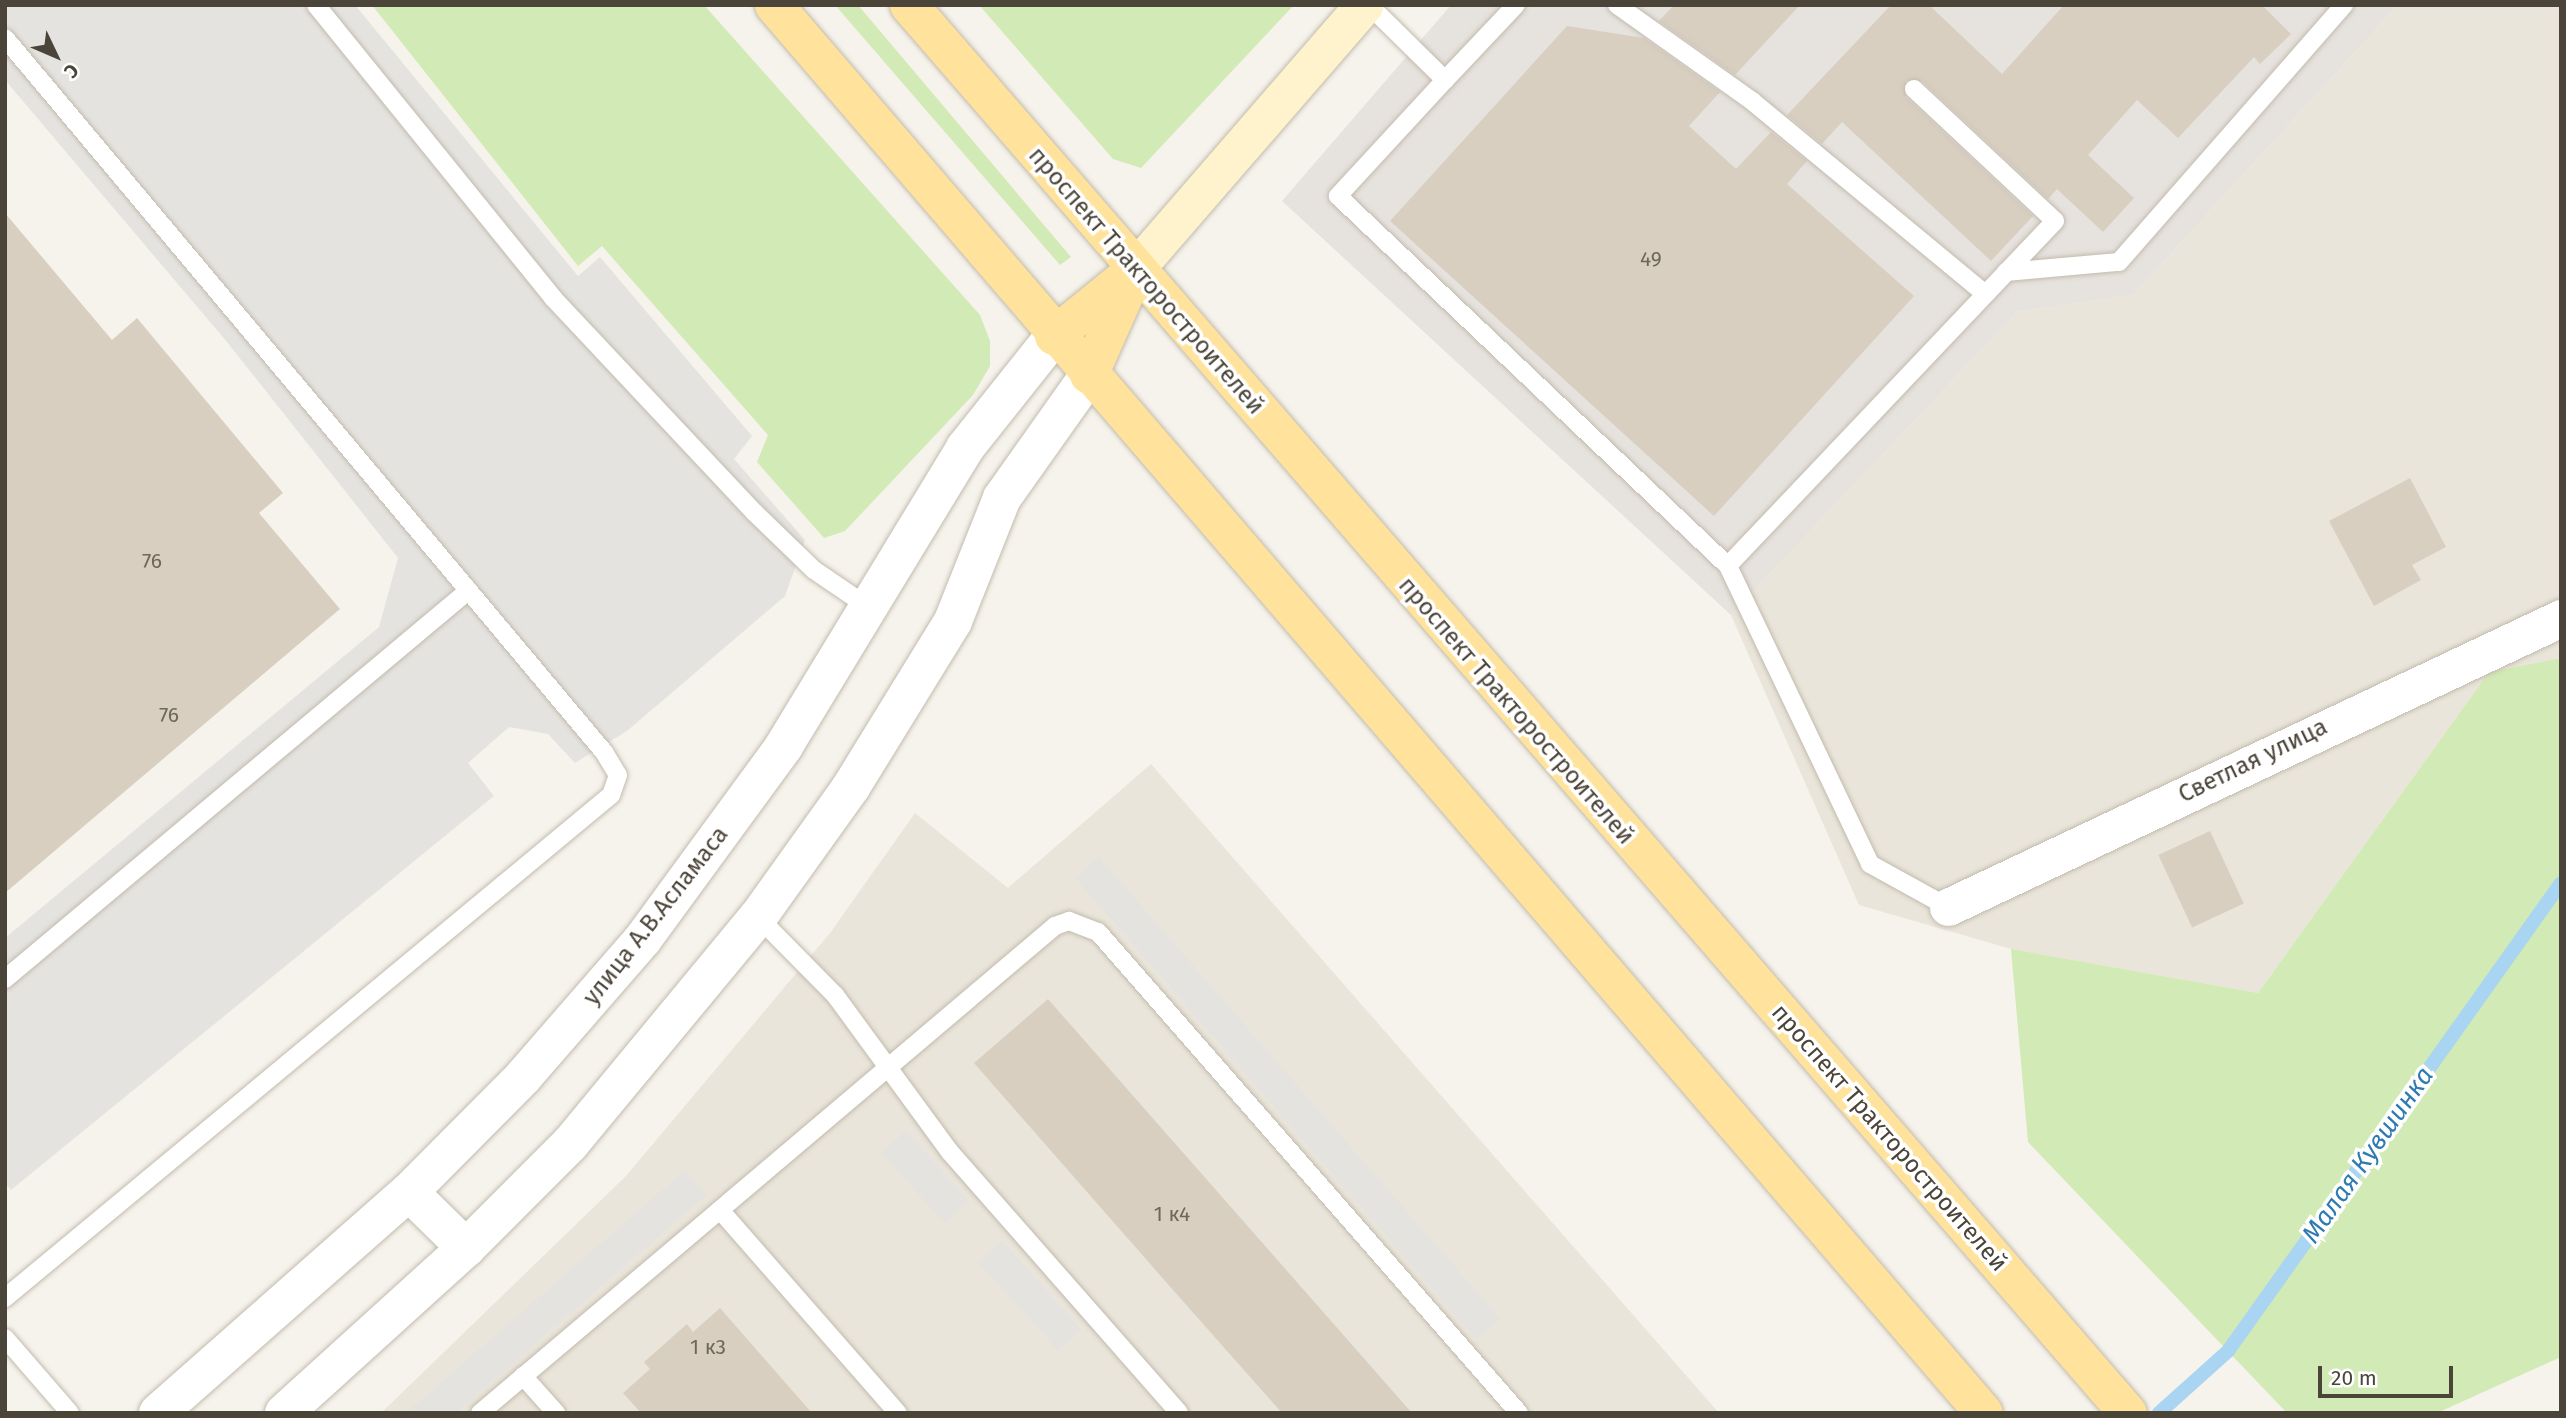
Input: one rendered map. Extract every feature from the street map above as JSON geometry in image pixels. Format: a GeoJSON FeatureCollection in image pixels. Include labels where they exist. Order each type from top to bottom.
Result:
{"type":"FeatureCollection","features":[{"type":"Feature","properties":{"kind":"main road"},"geometry":{"type":"LineString","coordinates":[[774,5],[1054,336],[1165,461],[1812,1217],[1984,1413]]}},
{"type":"Feature","properties":{"kind":"main road"},"geometry":{"type":"LineString","coordinates":[[1054,336],[1136,269],[1367,5]]}},
{"type":"Feature","properties":{"kind":"main road","name":"проспект Тракторостроителей"},"geometry":{"type":"LineString","coordinates":[[919,13],[1453,639],[2128,1413]]}},
{"type":"Feature","properties":{"kind":"main road"},"geometry":{"type":"LineString","coordinates":[[1089,375],[1136,269]]}},
{"type":"Feature","properties":{"kind":"street","name":"улица А.В.Асламаса"},"geometry":{"type":"LineString","coordinates":[[158,1413],[409,1192],[524,1076],[643,939],[784,746],[965,447],[1054,336]]}},
{"type":"Feature","properties":{"kind":"street"},"geometry":{"type":"LineString","coordinates":[[284,1413],[466,1248],[570,1144],[758,917],[851,787],[945,633],[972,583],[1002,498],[1089,375]]}},
{"type":"Feature","properties":{"kind":"street","name":"Светлая улица"},"geometry":{"type":"LineString","coordinates":[[1948,907],[2561,618]]}},
{"type":"Feature","properties":{"kind":"street"},"geometry":{"type":"LineString","coordinates":[[409,1192],[466,1248]]}},
{"type":"Feature","properties":{"kind":"lane"},"geometry":{"type":"LineString","coordinates":[[316,5],[553,298],[754,512],[814,570],[867,606]]}},
{"type":"Feature","properties":{"kind":"lane"},"geometry":{"type":"LineString","coordinates":[[1367,5],[1446,80]]}},
{"type":"Feature","properties":{"kind":"lane"},"geometry":{"type":"LineString","coordinates":[[1516,5],[1338,196],[1728,566],[1870,864],[1948,907]]}},
{"type":"Feature","properties":{"kind":"lane"},"geometry":{"type":"LineString","coordinates":[[1617,5],[1752,101],[1985,294]]}},
{"type":"Feature","properties":{"kind":"lane"},"geometry":{"type":"LineString","coordinates":[[2007,272],[2119,262],[2344,5]]}},
{"type":"Feature","properties":{"kind":"lane"},"geometry":{"type":"LineString","coordinates":[[5,38],[544,680],[618,775],[611,795],[15,1285],[5,1298]]}},
{"type":"Feature","properties":{"kind":"lane"},"geometry":{"type":"LineString","coordinates":[[1728,566],[2056,221],[1914,89]]}},
{"type":"Feature","properties":{"kind":"lane"},"geometry":{"type":"LineString","coordinates":[[5,979],[469,590]]}},
{"type":"Feature","properties":{"kind":"lane"},"geometry":{"type":"LineString","coordinates":[[758,917],[835,995],[950,1153],[1179,1413]]}},
{"type":"Feature","properties":{"kind":"lane"},"geometry":{"type":"LineString","coordinates":[[480,1413],[1055,926],[1069,921],[1090,926],[1520,1413]]}},
{"type":"Feature","properties":{"kind":"lane"},"geometry":{"type":"LineString","coordinates":[[720,1210],[898,1413]]}},
{"type":"Feature","properties":{"kind":"lane"},"geometry":{"type":"LineString","coordinates":[[5,1338],[70,1413]]}},
{"type":"Feature","properties":{"kind":"lane"},"geometry":{"type":"LineString","coordinates":[[523,1376],[556,1413]]}},
{"type":"Feature","properties":{"kind":"shaded area"},"geometry":{"type":"Polygon","coordinates":[[[5,5],[355,5],[578,276],[600,257],[752,436],[734,459],[805,540],[785,596],[627,731],[575,763],[548,734],[509,727],[468,763],[494,796],[11,1190],[5,1183],[5,938],[379,627],[398,558],[227,342],[5,80],[5,5]]]}},
{"type":"Feature","properties":{"kind":"shaded area"},"geometry":{"type":"Polygon","coordinates":[[[1451,5],[2398,5],[2133,295],[2017,312],[1731,615],[1282,201],[1451,5]]]}},
{"type":"Feature","properties":{"kind":"shaded area"},"geometry":{"type":"Polygon","coordinates":[[[2398,5],[2561,5],[2561,658],[2489,672],[2258,993],[2011,949],[1859,905],[1731,615],[2017,312],[2133,295],[2398,5]]]}},
{"type":"Feature","properties":{"kind":"shaded area"},"geometry":{"type":"Polygon","coordinates":[[[1151,764],[1719,1413],[381,1413],[626,1176],[830,933],[915,813],[1008,888],[1151,764]]]}},
{"type":"Feature","properties":{"kind":"shaded area"},"geometry":{"type":"Polygon","coordinates":[[[1099,857],[1501,1319],[1476,1340],[1075,878],[1099,857]]]}},
{"type":"Feature","properties":{"kind":"shaded area"},"geometry":{"type":"Polygon","coordinates":[[[906,1131],[969,1201],[944,1223],[881,1153],[906,1131]]]}},
{"type":"Feature","properties":{"kind":"shaded area"},"geometry":{"type":"Polygon","coordinates":[[[685,1170],[707,1195],[456,1413],[407,1412],[685,1170]]]}},
{"type":"Feature","properties":{"kind":"shaded area"},"geometry":{"type":"Polygon","coordinates":[[[1002,1241],[1082,1329],[1058,1351],[978,1262],[1002,1241]]]}},
{"type":"Feature","properties":{"kind":"green space"},"geometry":{"type":"Polygon","coordinates":[[[372,5],[704,5],[980,315],[990,341],[990,366],[973,395],[845,531],[824,538],[757,462],[768,435],[602,246],[578,266],[372,5]]]}},
{"type":"Feature","properties":{"kind":"green space"},"geometry":{"type":"Polygon","coordinates":[[[835,5],[858,5],[1071,257],[1060,265],[835,5]]]}},
{"type":"Feature","properties":{"kind":"green space"},"geometry":{"type":"Polygon","coordinates":[[[979,5],[1294,5],[1141,168],[1113,159],[979,5]]]}},
{"type":"Feature","properties":{"kind":"green space"},"geometry":{"type":"Polygon","coordinates":[[[2561,658],[2561,1357],[2437,1413],[2287,1413],[2028,1142],[2011,949],[2258,993],[2489,672],[2561,658]]]}},
{"type":"Feature","properties":{"kind":"building"},"geometry":{"type":"Polygon","coordinates":[[[1674,5],[1800,5],[1735,75],[1659,21],[1674,5]]]}},
{"type":"Feature","properties":{"kind":"building"},"geometry":{"type":"Polygon","coordinates":[[[1891,5],[1929,5],[2002,74],[2064,5],[2262,5],[2291,34],[2260,64],[2254,57],[2178,138],[2137,100],[2088,155],[2134,198],[2103,232],[2057,189],[2048,199],[1922,81],[1906,81],[1906,97],[2033,216],[1991,261],[1842,122],[1822,144],[1787,115],[1891,5]]]}},
{"type":"Feature","properties":{"kind":"building"},"geometry":{"type":"Polygon","coordinates":[[[1567,26],[1644,38],[1720,92],[1689,126],[1736,169],[1771,132],[1807,161],[1787,184],[1914,296],[1714,516],[1390,221],[1567,26]]]}},
{"type":"Feature","properties":{"kind":"building"},"geometry":{"type":"Polygon","coordinates":[[[5,213],[112,340],[137,318],[283,493],[259,513],[340,609],[5,893],[5,213]]]}},
{"type":"Feature","properties":{"kind":"building"},"geometry":{"type":"Polygon","coordinates":[[[2410,478],[2446,547],[2412,565],[2421,580],[2374,606],[2329,521],[2410,478]]]}},
{"type":"Feature","properties":{"kind":"building"},"geometry":{"type":"Polygon","coordinates":[[[2210,831],[2244,904],[2192,928],[2158,855],[2210,831]]]}},
{"type":"Feature","properties":{"kind":"building"},"geometry":{"type":"Polygon","coordinates":[[[1048,999],[1412,1413],[1282,1413],[1173,1290],[974,1063],[1048,999]]]}},
{"type":"Feature","properties":{"kind":"building"},"geometry":{"type":"Polygon","coordinates":[[[720,1308],[812,1413],[641,1413],[623,1393],[650,1369],[644,1362],[687,1324],[693,1332],[720,1308]]]}},
{"type":"Feature","properties":{"kind":"waterway","name":"Малая Кувшинка"},"geometry":{"type":"LineString","coordinates":[[2159,1413],[2228,1351],[2561,883]]}}]}
